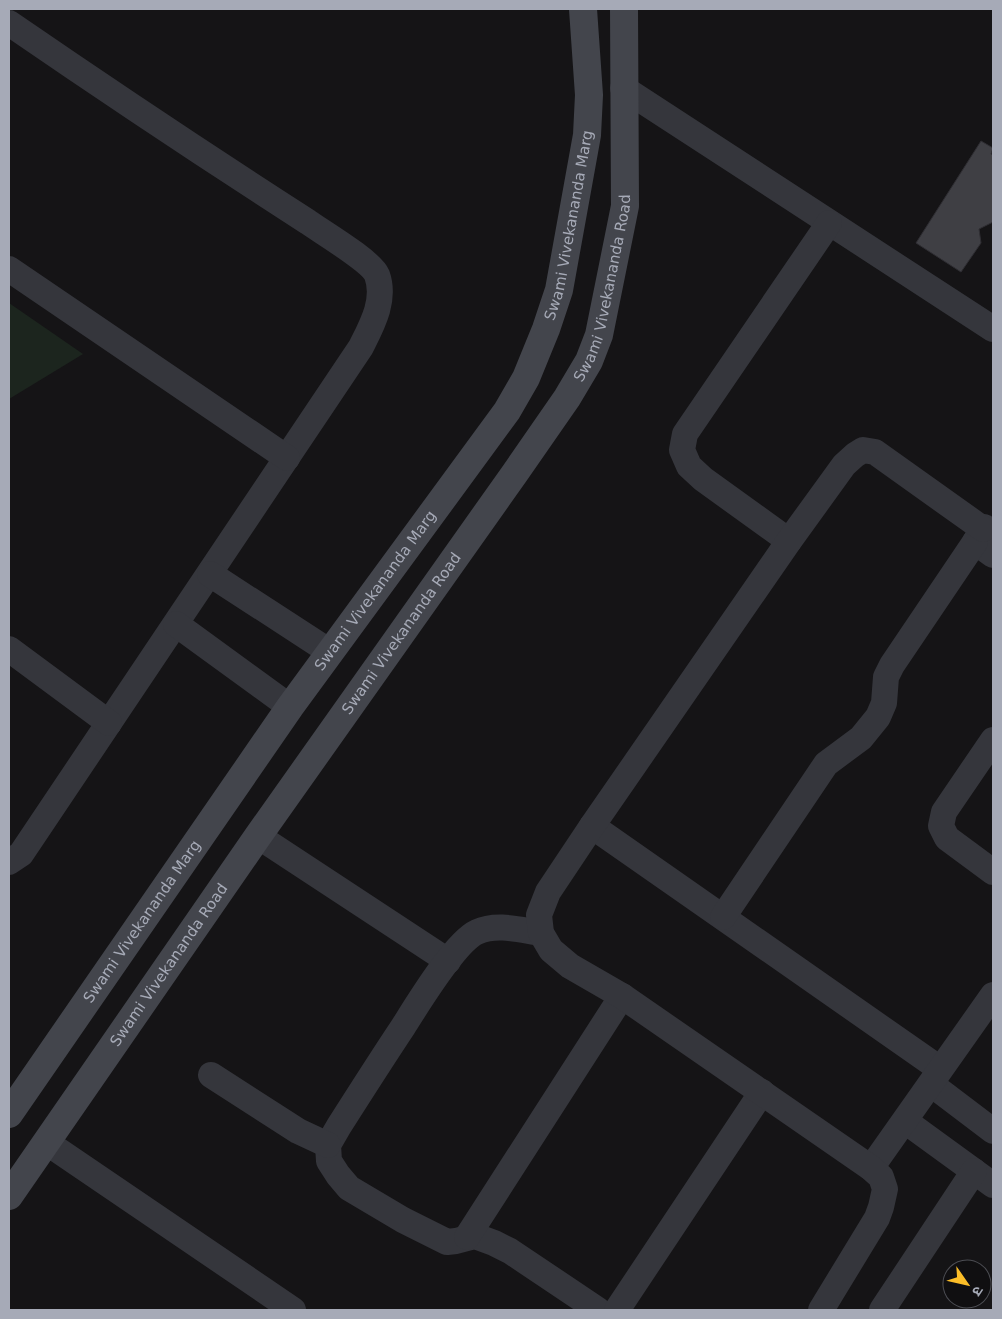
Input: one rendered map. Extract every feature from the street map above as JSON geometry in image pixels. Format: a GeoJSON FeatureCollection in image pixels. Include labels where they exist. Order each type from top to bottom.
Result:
{"type":"FeatureCollection","features":[{"type":"Feature","properties":{"kind":"street","name":"Swami Vivekananda Marg"},"geometry":{"type":"LineString","coordinates":[[9,1114],[290,707],[507,411],[526,378],[560,290],[587,135],[588,95],[583,9]]}},
{"type":"Feature","properties":{"kind":"street","name":"Swami Vivekananda Road"},"geometry":{"type":"LineString","coordinates":[[9,1196],[258,836],[515,473],[567,398],[589,361],[599,335],[625,206],[624,9]]}},
{"type":"Feature","properties":{"kind":"street"},"geometry":{"type":"LineString","coordinates":[[9,23],[187,144],[351,250],[376,274],[380,297],[374,322],[362,347],[21,854],[9,862]]}},
{"type":"Feature","properties":{"kind":"street"},"geometry":{"type":"LineString","coordinates":[[623,88],[993,329]]}},
{"type":"Feature","properties":{"kind":"street"},"geometry":{"type":"LineString","coordinates":[[789,541],[703,479],[689,466],[682,450],[685,434],[829,223]]}},
{"type":"Feature","properties":{"kind":"street"},"geometry":{"type":"LineString","coordinates":[[9,269],[288,458]]}},
{"type":"Feature","properties":{"kind":"street"},"geometry":{"type":"LineString","coordinates":[[723,918],[826,764],[861,738],[874,722],[884,703],[886,678],[892,665],[986,535],[875,452],[864,450],[844,465],[789,541],[592,826],[548,892],[539,915],[541,933],[550,950],[570,966],[622,996],[872,1168],[881,1177],[885,1189],[877,1218],[821,1310]]}},
{"type":"Feature","properties":{"kind":"street"},"geometry":{"type":"LineString","coordinates":[[210,574],[330,652]]}},
{"type":"Feature","properties":{"kind":"street"},"geometry":{"type":"LineString","coordinates":[[176,624],[290,707]]}},
{"type":"Feature","properties":{"kind":"street"},"geometry":{"type":"LineString","coordinates":[[9,649],[109,723]]}},
{"type":"Feature","properties":{"kind":"street"},"geometry":{"type":"LineString","coordinates":[[993,740],[944,812],[941,826],[947,838],[993,872]]}},
{"type":"Feature","properties":{"kind":"street"},"geometry":{"type":"LineString","coordinates":[[592,826],[723,918],[935,1076],[993,1131]]}},
{"type":"Feature","properties":{"kind":"street"},"geometry":{"type":"LineString","coordinates":[[258,836],[448,961]]}},
{"type":"Feature","properties":{"kind":"street"},"geometry":{"type":"LineString","coordinates":[[541,933],[494,927],[476,932],[465,941],[448,961],[364,1086],[328,1145],[329,1161],[338,1176],[349,1188],[434,1237],[447,1242],[475,1236],[486,1239],[510,1252],[598,1310]]}},
{"type":"Feature","properties":{"kind":"street"},"geometry":{"type":"LineString","coordinates":[[872,1168],[993,995]]}},
{"type":"Feature","properties":{"kind":"street"},"geometry":{"type":"LineString","coordinates":[[466,1237],[622,996]]}},
{"type":"Feature","properties":{"kind":"street"},"geometry":{"type":"LineString","coordinates":[[211,1075],[298,1131],[328,1145]]}},
{"type":"Feature","properties":{"kind":"street"},"geometry":{"type":"LineString","coordinates":[[617,1310],[762,1092]]}},
{"type":"Feature","properties":{"kind":"street"},"geometry":{"type":"LineString","coordinates":[[882,1310],[984,1178],[904,1121]]}},
{"type":"Feature","properties":{"kind":"street"},"geometry":{"type":"LineString","coordinates":[[46,1142],[293,1310]]}},
{"type":"Feature","properties":{"kind":"shaded area"},"geometry":{"type":"Polygon","coordinates":[[[9,303],[83,354],[9,399],[9,303]]]}},
{"type":"Feature","properties":{"kind":"building"},"geometry":{"type":"Polygon","coordinates":[[[981,141],[993,148],[991,154],[993,155],[993,222],[979,229],[981,243],[961,272],[916,243],[981,141]]]}}]}
